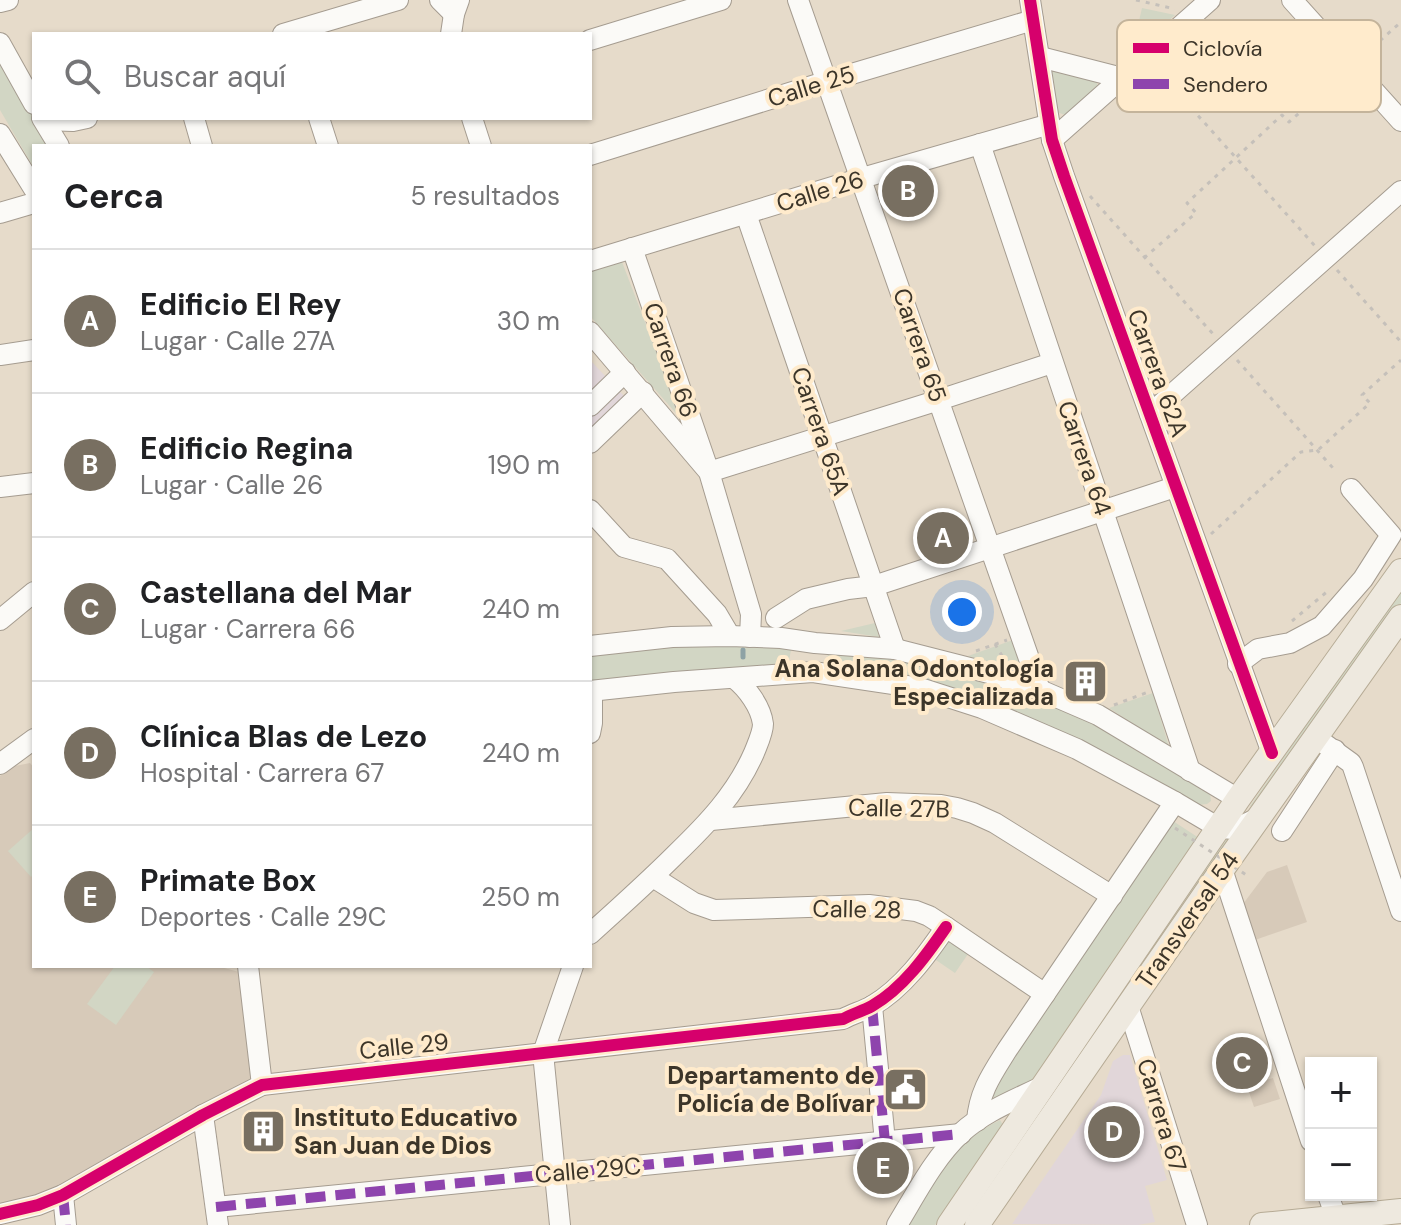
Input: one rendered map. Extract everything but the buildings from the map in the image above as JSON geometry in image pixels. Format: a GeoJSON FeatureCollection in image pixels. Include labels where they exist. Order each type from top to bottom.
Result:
{"type":"FeatureCollection","features":[{"type":"Feature","properties":{"kind":"main road","name":"Transversal 54"},"geometry":{"type":"LineString","coordinates":[[949,1225],[1238,799],[1401,571]]}},
{"type":"Feature","properties":{"kind":"main road","name":"Transversal 54"},"geometry":{"type":"LineString","coordinates":[[983,1219],[1258,818],[1325,744],[1399,625]]}},
{"type":"Feature","properties":{"kind":"main road"},"geometry":{"type":"LineString","coordinates":[[1262,1225],[1334,1213],[1401,1211]]}},
{"type":"Feature","properties":{"kind":"street"},"geometry":{"type":"LineString","coordinates":[[0,2],[8,0]]}},
{"type":"Feature","properties":{"kind":"street"},"geometry":{"type":"LineString","coordinates":[[292,32],[398,0]]}},
{"type":"Feature","properties":{"kind":"street"},"geometry":{"type":"LineString","coordinates":[[592,39],[721,0]]}},
{"type":"Feature","properties":{"kind":"street","name":"Carrera 65"},"geometry":{"type":"LineString","coordinates":[[798,0],[1040,690]]}},
{"type":"Feature","properties":{"kind":"street"},"geometry":{"type":"LineString","coordinates":[[1187,20],[1210,0]]}},
{"type":"Feature","properties":{"kind":"street"},"geometry":{"type":"LineString","coordinates":[[1292,0],[1310,20]]}},
{"type":"Feature","properties":{"kind":"street","name":"Calle 25"},"geometry":{"type":"LineString","coordinates":[[592,154],[828,81],[1031,10]]}},
{"type":"Feature","properties":{"kind":"street","name":"Carrera 62A"},"geometry":{"type":"LineString","coordinates":[[1031,10],[1051,132],[1064,176],[1272,753]]}},
{"type":"Feature","properties":{"kind":"street"},"geometry":{"type":"LineString","coordinates":[[0,43],[32,100]]}},
{"type":"Feature","properties":{"kind":"street"},"geometry":{"type":"LineString","coordinates":[[1040,57],[1117,77]]}},
{"type":"Feature","properties":{"kind":"street"},"geometry":{"type":"LineString","coordinates":[[1051,132],[1117,82]]}},
{"type":"Feature","properties":{"kind":"street"},"geometry":{"type":"LineString","coordinates":[[1381,99],[1401,121]]}},
{"type":"Feature","properties":{"kind":"street"},"geometry":{"type":"LineString","coordinates":[[44,120],[58,144]]}},
{"type":"Feature","properties":{"kind":"street"},"geometry":{"type":"LineString","coordinates":[[195,120],[201,144]]}},
{"type":"Feature","properties":{"kind":"street"},"geometry":{"type":"LineString","coordinates":[[320,120],[327,144]]}},
{"type":"Feature","properties":{"kind":"street"},"geometry":{"type":"LineString","coordinates":[[473,120],[480,144]]}},
{"type":"Feature","properties":{"kind":"street","name":"Calle 26"},"geometry":{"type":"LineString","coordinates":[[592,260],[980,144],[1051,132]]}},
{"type":"Feature","properties":{"kind":"street"},"geometry":{"type":"LineString","coordinates":[[0,134],[32,186]]}},
{"type":"Feature","properties":{"kind":"street","name":"Carrera 64"},"geometry":{"type":"LineString","coordinates":[[980,144],[1190,771]]}},
{"type":"Feature","properties":{"kind":"street"},"geometry":{"type":"LineString","coordinates":[[1150,414],[1401,191]]}},
{"type":"Feature","properties":{"kind":"street"},"geometry":{"type":"LineString","coordinates":[[0,213],[32,204]]}},
{"type":"Feature","properties":{"kind":"street","name":"Carrera 65A"},"geometry":{"type":"LineString","coordinates":[[746,214],[895,649]]}},
{"type":"Feature","properties":{"kind":"street","name":"Carrera 66"},"geometry":{"type":"LineString","coordinates":[[632,248],[709,472],[751,614],[746,637]]}},
{"type":"Feature","properties":{"kind":"street","name":"Carrera 66"},"geometry":{"type":"LineString","coordinates":[[592,334],[709,472]]}},
{"type":"Feature","properties":{"kind":"street"},"geometry":{"type":"LineString","coordinates":[[0,355],[32,350]]}},
{"type":"Feature","properties":{"kind":"street"},"geometry":{"type":"LineString","coordinates":[[709,472],[1052,363]]}},
{"type":"Feature","properties":{"kind":"street"},"geometry":{"type":"LineString","coordinates":[[592,404],[625,372]]}},
{"type":"Feature","properties":{"kind":"street"},"geometry":{"type":"LineString","coordinates":[[592,441],[643,392]]}},
{"type":"Feature","properties":{"kind":"street"},"geometry":{"type":"LineString","coordinates":[[0,487],[32,483]]}},
{"type":"Feature","properties":{"kind":"street"},"geometry":{"type":"LineString","coordinates":[[592,646],[672,637],[746,637],[778,628],[806,599],[874,586],[1175,487]]}},
{"type":"Feature","properties":{"kind":"street"},"geometry":{"type":"LineString","coordinates":[[1238,664],[1258,649],[1290,643],[1322,626],[1363,579],[1391,535],[1351,489]]}},
{"type":"Feature","properties":{"kind":"street"},"geometry":{"type":"LineString","coordinates":[[592,512],[624,547],[667,559],[717,614],[746,637]]}},
{"type":"Feature","properties":{"kind":"street"},"geometry":{"type":"LineString","coordinates":[[0,620],[32,594]]}},
{"type":"Feature","properties":{"kind":"street"},"geometry":{"type":"LineString","coordinates":[[778,628],[815,643],[895,649],[948,661],[1040,690],[1098,715],[1238,799]]}},
{"type":"Feature","properties":{"kind":"street"},"geometry":{"type":"LineString","coordinates":[[813,672],[815,643]]}},
{"type":"Feature","properties":{"kind":"street"},"geometry":{"type":"LineString","coordinates":[[592,691],[813,672],[920,688],[982,708],[1077,749],[1219,828],[1235,829],[1258,818]]}},
{"type":"Feature","properties":{"kind":"street"},"geometry":{"type":"LineString","coordinates":[[592,932],[711,820],[749,765],[763,724],[745,688],[743,677]]}},
{"type":"Feature","properties":{"kind":"street"},"geometry":{"type":"LineString","coordinates":[[0,764],[32,743]]}},
{"type":"Feature","properties":{"kind":"street"},"geometry":{"type":"LineString","coordinates":[[1282,831],[1325,744],[1353,767],[1401,911]]}},
{"type":"Feature","properties":{"kind":"street"},"geometry":{"type":"LineString","coordinates":[[969,1127],[986,1085],[1007,1050],[1175,802]]}},
{"type":"Feature","properties":{"kind":"street","name":"Calle 27B"},"geometry":{"type":"LineString","coordinates":[[711,820],[887,803],[957,808],[995,823],[1112,896]]}},
{"type":"Feature","properties":{"kind":"street"},"geometry":{"type":"LineString","coordinates":[[1222,869],[1307,1129]]}},
{"type":"Feature","properties":{"kind":"street","name":"Calle 28"},"geometry":{"type":"LineString","coordinates":[[653,877],[694,903],[714,910],[880,906],[916,911],[929,916],[1045,994]]}},
{"type":"Feature","properties":{"kind":"street","name":"Calle 29"},"geometry":{"type":"LineString","coordinates":[[0,1214],[63,1195],[262,1085],[843,1019],[872,1006],[892,991],[915,969],[946,927]]}},
{"type":"Feature","properties":{"kind":"street"},"geometry":{"type":"LineString","coordinates":[[248,968],[262,1085]]}},
{"type":"Feature","properties":{"kind":"street"},"geometry":{"type":"LineString","coordinates":[[560,1225],[543,1053],[572,968]]}},
{"type":"Feature","properties":{"kind":"street"},"geometry":{"type":"LineString","coordinates":[[872,1006],[885,1142]]}},
{"type":"Feature","properties":{"kind":"street","name":"Carrera 67"},"geometry":{"type":"LineString","coordinates":[[1128,1006],[1197,1225]]}},
{"type":"Feature","properties":{"kind":"street"},"geometry":{"type":"LineString","coordinates":[[897,1225],[937,1161],[969,1127],[997,1108],[1043,1086]]}},
{"type":"Feature","properties":{"kind":"street"},"geometry":{"type":"LineString","coordinates":[[203,1115],[217,1216]]}},
{"type":"Feature","properties":{"kind":"street","name":"Calle 29C"},"geometry":{"type":"LineString","coordinates":[[217,1216],[555,1173],[885,1142],[969,1127]]}},
{"type":"Feature","properties":{"kind":"street"},"geometry":{"type":"LineString","coordinates":[[63,1195],[66,1225]]}},
{"type":"Feature","properties":{"kind":"path"},"geometry":{"type":"LineString","coordinates":[[1136,0],[1194,14]]}},
{"type":"Feature","properties":{"kind":"path"},"geometry":{"type":"LineString","coordinates":[[1381,40],[1401,22]]}},
{"type":"Feature","properties":{"kind":"path"},"geometry":{"type":"LineString","coordinates":[[1195,112],[1401,342]]}},
{"type":"Feature","properties":{"kind":"path"},"geometry":{"type":"LineString","coordinates":[[1144,258],[1196,213],[1187,203],[1235,157],[1282,115],[1289,122],[1300,112]]}},
{"type":"Feature","properties":{"kind":"path"},"geometry":{"type":"LineString","coordinates":[[1087,193],[1333,468]]}},
{"type":"Feature","properties":{"kind":"path"},"geometry":{"type":"LineString","coordinates":[[1197,547],[1301,452],[1318,450],[1370,403],[1362,395],[1401,360]]}},
{"type":"Feature","properties":{"kind":"path"},"geometry":{"type":"LineString","coordinates":[[1289,624],[1333,586]]}},
{"type":"Feature","properties":{"kind":"path"},"geometry":{"type":"LineString","coordinates":[[948,661],[1021,634]]}},
{"type":"Feature","properties":{"kind":"path"},"geometry":{"type":"LineString","coordinates":[[1098,715],[1107,707],[1162,686]]}},
{"type":"Feature","properties":{"kind":"path"},"geometry":{"type":"LineString","coordinates":[[1175,828],[1248,876]]}},
{"type":"Feature","properties":{"kind":"shaded area"},"geometry":{"type":"Polygon","coordinates":[[[592,362],[624,396],[592,427],[592,362]]]}},
{"type":"Feature","properties":{"kind":"shaded area"},"geometry":{"type":"Polygon","coordinates":[[[30,763],[32,766],[32,968],[224,968],[239,972],[253,1080],[51,1192],[0,1205],[0,776],[15,766],[30,763]]]}},
{"type":"Feature","properties":{"kind":"shaded area"},"geometry":{"type":"Polygon","coordinates":[[[1287,865],[1307,922],[1255,940],[1243,904],[1267,872],[1287,865]]]}},
{"type":"Feature","properties":{"kind":"shaded area"},"geometry":{"type":"Polygon","coordinates":[[[1130,1055],[1167,1180],[1145,1186],[1155,1222],[1138,1225],[1012,1224],[1101,1095],[1113,1061],[1130,1055]]]}},
{"type":"Feature","properties":{"kind":"shaded area"},"geometry":{"type":"Polygon","coordinates":[[[1273,1078],[1280,1099],[1254,1107],[1247,1086],[1273,1078]]]}},
{"type":"Feature","properties":{"kind":"green space"},"geometry":{"type":"Polygon","coordinates":[[[1142,8],[1175,15],[1169,20],[1139,20],[1142,8]]]}},
{"type":"Feature","properties":{"kind":"green space"},"geometry":{"type":"Polygon","coordinates":[[[0,55],[32,112],[32,120],[36,120],[50,144],[32,144],[32,165],[0,110],[0,55]]]}},
{"type":"Feature","properties":{"kind":"green space"},"geometry":{"type":"Polygon","coordinates":[[[1052,70],[1096,79],[1098,88],[1068,116],[1054,111],[1049,73],[1052,70]]]}},
{"type":"Feature","properties":{"kind":"green space"},"geometry":{"type":"Polygon","coordinates":[[[622,262],[683,421],[592,318],[592,271],[622,262]]]}},
{"type":"Feature","properties":{"kind":"green space"},"geometry":{"type":"Polygon","coordinates":[[[1401,589],[1401,603],[1255,809],[1250,806],[1401,589]]]}},
{"type":"Feature","properties":{"kind":"green space"},"geometry":{"type":"Polygon","coordinates":[[[875,623],[879,637],[841,631],[875,623]]]}},
{"type":"Feature","properties":{"kind":"green space"},"geometry":{"type":"Polygon","coordinates":[[[1013,640],[1025,676],[968,656],[1013,640]]]}},
{"type":"Feature","properties":{"kind":"green space"},"geometry":{"type":"Polygon","coordinates":[[[792,644],[788,667],[592,683],[592,655],[680,646],[792,644]]]}},
{"type":"Feature","properties":{"kind":"green space"},"geometry":{"type":"Polygon","coordinates":[[[863,652],[1012,686],[1114,733],[1210,793],[1211,801],[1198,805],[1102,756],[827,665],[825,661],[829,653],[863,652]]]}},
{"type":"Feature","properties":{"kind":"green space"},"geometry":{"type":"Polygon","coordinates":[[[1153,693],[1169,747],[1109,708],[1153,693]]]}},
{"type":"Feature","properties":{"kind":"green space"},"geometry":{"type":"Polygon","coordinates":[[[1173,821],[1199,838],[1032,1082],[997,1103],[993,1097],[994,1091],[1008,1066],[1173,821]]]}},
{"type":"Feature","properties":{"kind":"green space"},"geometry":{"type":"Polygon","coordinates":[[[32,830],[31,877],[8,851],[32,830]]]}},
{"type":"Feature","properties":{"kind":"green space"},"geometry":{"type":"Polygon","coordinates":[[[1229,834],[1235,837],[986,1196],[964,1225],[959,1225],[1101,1024],[1229,834]]]}},
{"type":"Feature","properties":{"kind":"green space"},"geometry":{"type":"Polygon","coordinates":[[[952,940],[970,951],[955,973],[933,958],[952,940]]]}},
{"type":"Feature","properties":{"kind":"green space"},"geometry":{"type":"Polygon","coordinates":[[[114,968],[149,968],[154,972],[116,1025],[87,1004],[114,968]]]}},
{"type":"Feature","properties":{"kind":"green space"},"geometry":{"type":"Polygon","coordinates":[[[1000,1120],[1003,1125],[935,1225],[905,1225],[934,1179],[956,1152],[983,1129],[1000,1120]]]}},
{"type":"Feature","properties":{"kind":"waterway"},"geometry":{"type":"LineString","coordinates":[[743,650],[743,657]]}},
{"type":"Feature","properties":{"kind":"marked path"},"geometry":{"type":"LineString","coordinates":[[872,1006],[885,1142]]}},
{"type":"Feature","properties":{"kind":"marked path"},"geometry":{"type":"LineString","coordinates":[[216,1207],[961,1134]]}},
{"type":"Feature","properties":{"kind":"marked path"},"geometry":{"type":"LineString","coordinates":[[63,1195],[66,1225]]}},
{"type":"Feature","properties":{"kind":"cycle path"},"geometry":{"type":"LineString","coordinates":[[1030,0],[1052,140],[1272,753]]}},
{"type":"Feature","properties":{"kind":"cycle path"},"geometry":{"type":"LineString","coordinates":[[0,1214],[63,1195],[262,1085],[843,1019],[872,1006],[894,990],[922,960],[946,927]]}},
{"type":"Feature","properties":{"kind":"place","name":"Edificio Regina"},"geometry":{"type":"Point","coordinates":[908,191]}},
{"type":"Feature","properties":{"kind":"place","name":"Edificio El Rey"},"geometry":{"type":"Point","coordinates":[943,538]}},
{"type":"Feature","properties":{"kind":"place","name":"Ana Solana Odontología Especializada"},"geometry":{"type":"Point","coordinates":[1085,682]}},
{"type":"Feature","properties":{"kind":"place","name":"Castellana del Mar"},"geometry":{"type":"Point","coordinates":[1242,1063]}},
{"type":"Feature","properties":{"kind":"place","name":"Departamento de Policía de Bolívar"},"geometry":{"type":"Point","coordinates":[906,1089]}},
{"type":"Feature","properties":{"kind":"place","name":"Instituto Educativo San Juan de Dios"},"geometry":{"type":"Point","coordinates":[263,1131]}},
{"type":"Feature","properties":{"kind":"place","name":"Clínica Blas de Lezo"},"geometry":{"type":"Point","coordinates":[1114,1132]}},
{"type":"Feature","properties":{"kind":"place","name":"Primate Box"},"geometry":{"type":"Point","coordinates":[883,1168]}}]}
